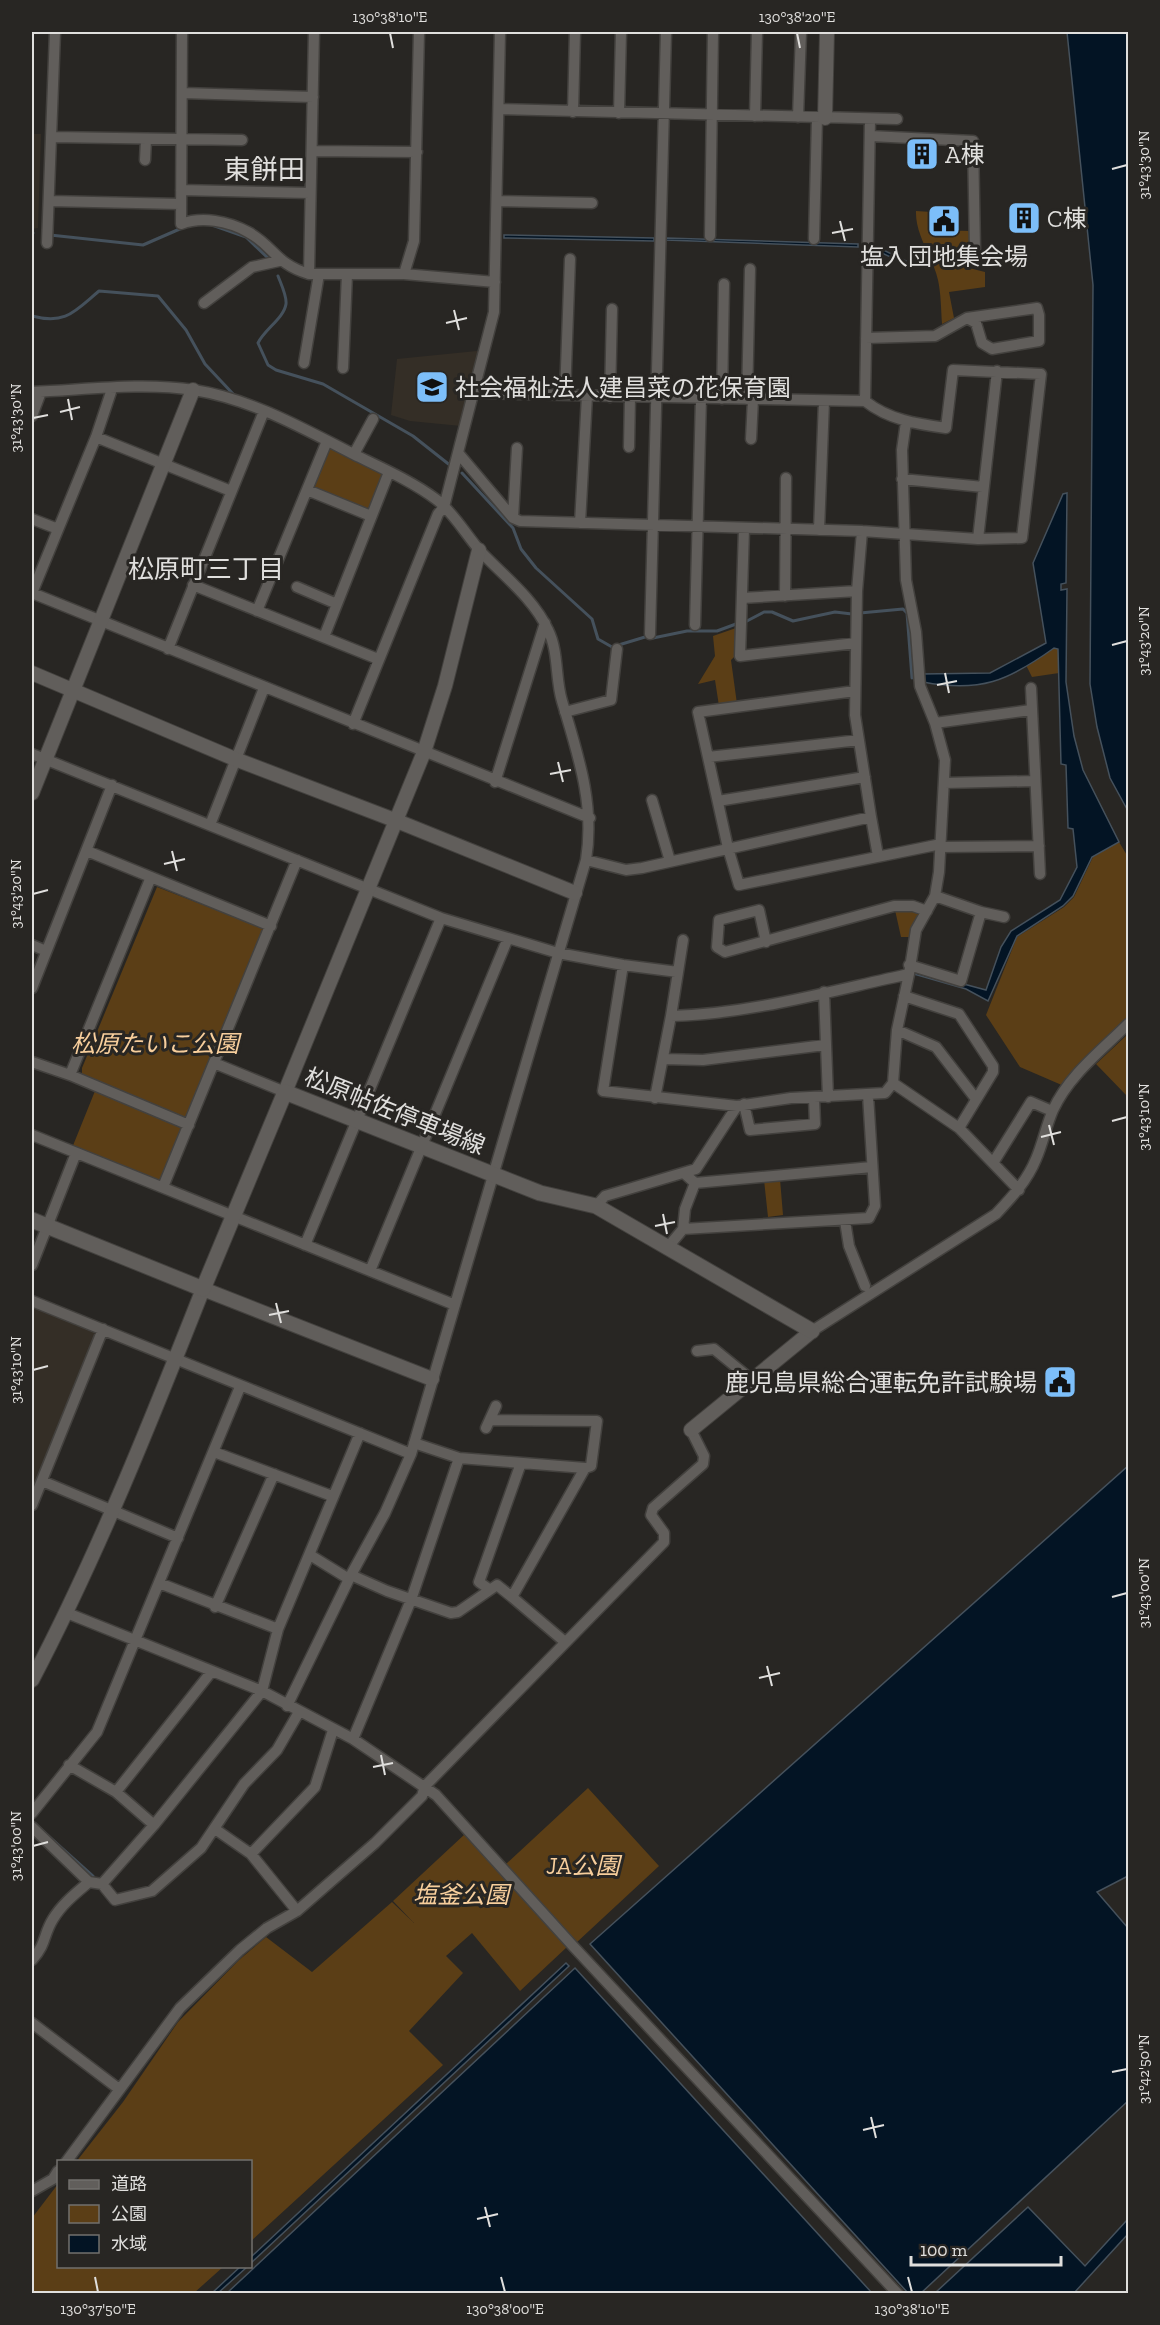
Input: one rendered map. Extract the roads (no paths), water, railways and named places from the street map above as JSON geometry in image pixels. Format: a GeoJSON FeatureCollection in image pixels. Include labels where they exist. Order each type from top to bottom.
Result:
{"type":"FeatureCollection","features":[{"type":"Feature","properties":{"kind":"main road","name":"松原帖佐停車場線"},"geometry":{"type":"LineString","coordinates":[[203,1289],[285,1092],[540,1193],[596,1206],[812,1331]]}},
{"type":"Feature","properties":{"kind":"main road"},"geometry":{"type":"LineString","coordinates":[[32,1220],[203,1289]]}},
{"type":"Feature","properties":{"kind":"street"},"geometry":{"type":"LineString","coordinates":[[47,243],[55,32]]}},
{"type":"Feature","properties":{"kind":"street"},"geometry":{"type":"LineString","coordinates":[[182,32],[181,224],[195,219],[207,219],[248,231],[279,261],[292,269],[314,274],[404,274],[495,282]]}},
{"type":"Feature","properties":{"kind":"street"},"geometry":{"type":"LineString","coordinates":[[303,363],[314,274],[310,193],[314,32]]}},
{"type":"Feature","properties":{"kind":"street"},"geometry":{"type":"LineString","coordinates":[[404,274],[414,241],[419,32]]}},
{"type":"Feature","properties":{"kind":"street"},"geometry":{"type":"LineString","coordinates":[[353,724],[438,514],[444,507],[476,393],[494,312],[500,32]]}},
{"type":"Feature","properties":{"kind":"street"},"geometry":{"type":"LineString","coordinates":[[573,112],[575,32]]}},
{"type":"Feature","properties":{"kind":"street"},"geometry":{"type":"LineString","coordinates":[[619,113],[621,32]]}},
{"type":"Feature","properties":{"kind":"street"},"geometry":{"type":"LineString","coordinates":[[650,634],[666,32]]}},
{"type":"Feature","properties":{"kind":"street"},"geometry":{"type":"LineString","coordinates":[[710,236],[713,32]]}},
{"type":"Feature","properties":{"kind":"street"},"geometry":{"type":"LineString","coordinates":[[755,116],[757,32]]}},
{"type":"Feature","properties":{"kind":"street"},"geometry":{"type":"LineString","coordinates":[[798,117],[801,32]]}},
{"type":"Feature","properties":{"kind":"street"},"geometry":{"type":"LineString","coordinates":[[814,239],[827,32]]}},
{"type":"Feature","properties":{"kind":"street"},"geometry":{"type":"LineString","coordinates":[[183,93],[313,97]]}},
{"type":"Feature","properties":{"kind":"street"},"geometry":{"type":"LineString","coordinates":[[499,109],[897,119]]}},
{"type":"Feature","properties":{"kind":"street"},"geometry":{"type":"LineString","coordinates":[[865,401],[870,119]]}},
{"type":"Feature","properties":{"kind":"street"},"geometry":{"type":"LineString","coordinates":[[870,136],[974,141],[975,250]]}},
{"type":"Feature","properties":{"kind":"street"},"geometry":{"type":"LineString","coordinates":[[52,137],[242,140]]}},
{"type":"Feature","properties":{"kind":"street"},"geometry":{"type":"LineString","coordinates":[[145,160],[146,139]]}},
{"type":"Feature","properties":{"kind":"street"},"geometry":{"type":"LineString","coordinates":[[312,151],[417,152]]}},
{"type":"Feature","properties":{"kind":"street"},"geometry":{"type":"LineString","coordinates":[[181,190],[310,193]]}},
{"type":"Feature","properties":{"kind":"street"},"geometry":{"type":"LineString","coordinates":[[50,201],[180,204]]}},
{"type":"Feature","properties":{"kind":"street"},"geometry":{"type":"LineString","coordinates":[[496,201],[592,203]]}},
{"type":"Feature","properties":{"kind":"street"},"geometry":{"type":"LineString","coordinates":[[566,395],[570,259]]}},
{"type":"Feature","properties":{"kind":"street"},"geometry":{"type":"LineString","coordinates":[[204,303],[252,267],[279,261]]}},
{"type":"Feature","properties":{"kind":"street"},"geometry":{"type":"LineString","coordinates":[[750,269],[751,439]]}},
{"type":"Feature","properties":{"kind":"street"},"geometry":{"type":"LineString","coordinates":[[343,368],[347,274]]}},
{"type":"Feature","properties":{"kind":"street"},"geometry":{"type":"LineString","coordinates":[[722,399],[724,284]]}},
{"type":"Feature","properties":{"kind":"street"},"geometry":{"type":"LineString","coordinates":[[866,338],[935,336],[967,318],[1036,308],[1039,315],[1039,341],[992,349],[982,343],[976,323],[967,318]]}},
{"type":"Feature","properties":{"kind":"street"},"geometry":{"type":"LineString","coordinates":[[610,396],[612,309]]}},
{"type":"Feature","properties":{"kind":"street"},"geometry":{"type":"LineString","coordinates":[[459,454],[513,518],[520,521],[903,532],[978,539],[1022,538],[1041,374],[953,370],[946,428],[906,422],[875,409],[865,401],[476,393]]}},
{"type":"Feature","properties":{"kind":"street"},"geometry":{"type":"LineString","coordinates":[[978,539],[997,371]]}},
{"type":"Feature","properties":{"kind":"street"},"geometry":{"type":"LineString","coordinates":[[32,416],[36,392],[130,387],[193,390],[227,397],[264,411],[420,489],[444,507],[479,550],[535,608],[545,623],[555,648],[559,690],[587,792],[590,818],[586,860],[544,1006],[491,1174],[411,1455],[385,1513],[350,1577],[287,1706]]}},
{"type":"Feature","properties":{"kind":"street"},"geometry":{"type":"LineString","coordinates":[[112,389],[96,437],[32,593],[495,782],[590,818]]}},
{"type":"Feature","properties":{"kind":"street"},"geometry":{"type":"LineString","coordinates":[[32,792],[193,390]]}},
{"type":"Feature","properties":{"kind":"street"},"geometry":{"type":"LineString","coordinates":[[580,523],[587,396]]}},
{"type":"Feature","properties":{"kind":"street"},"geometry":{"type":"LineString","coordinates":[[629,447],[630,397]]}},
{"type":"Feature","properties":{"kind":"street"},"geometry":{"type":"LineString","coordinates":[[695,625],[701,398]]}},
{"type":"Feature","properties":{"kind":"street"},"geometry":{"type":"LineString","coordinates":[[819,530],[825,401]]}},
{"type":"Feature","properties":{"kind":"street"},"geometry":{"type":"LineString","coordinates":[[168,649],[264,411]]}},
{"type":"Feature","properties":{"kind":"street"},"geometry":{"type":"LineString","coordinates":[[354,454],[373,418]]}},
{"type":"Feature","properties":{"kind":"street"},"geometry":{"type":"LineString","coordinates":[[623,966],[603,1091],[740,1105],[791,1098],[885,1093],[893,1083],[897,1030],[916,930],[935,896],[941,845],[945,760],[935,723],[920,686],[916,632],[906,580],[902,450],[906,422]]}},
{"type":"Feature","properties":{"kind":"street"},"geometry":{"type":"LineString","coordinates":[[96,437],[231,491]]}},
{"type":"Feature","properties":{"kind":"street"},"geometry":{"type":"LineString","coordinates":[[257,611],[327,441]]}},
{"type":"Feature","properties":{"kind":"street"},"geometry":{"type":"LineString","coordinates":[[513,518],[517,448]]}},
{"type":"Feature","properties":{"kind":"street"},"geometry":{"type":"LineString","coordinates":[[324,637],[389,472]]}},
{"type":"Feature","properties":{"kind":"street"},"geometry":{"type":"LineString","coordinates":[[785,596],[786,478]]}},
{"type":"Feature","properties":{"kind":"street"},"geometry":{"type":"LineString","coordinates":[[902,478],[983,487]]}},
{"type":"Feature","properties":{"kind":"street"},"geometry":{"type":"LineString","coordinates":[[307,489],[371,516]]}},
{"type":"Feature","properties":{"kind":"street"},"geometry":{"type":"LineString","coordinates":[[32,519],[58,529]]}},
{"type":"Feature","properties":{"kind":"street"},"geometry":{"type":"LineString","coordinates":[[744,529],[740,656],[856,643]]}},
{"type":"Feature","properties":{"kind":"street"},"geometry":{"type":"LineString","coordinates":[[861,531],[855,691],[859,740],[878,856]]}},
{"type":"Feature","properties":{"kind":"street"},"geometry":{"type":"LineString","coordinates":[[214,1063],[285,1092],[370,890],[424,752],[445,686],[479,550]]}},
{"type":"Feature","properties":{"kind":"street"},"geometry":{"type":"LineString","coordinates":[[193,585],[378,659]]}},
{"type":"Feature","properties":{"kind":"street"},"geometry":{"type":"LineString","coordinates":[[297,587],[337,604]]}},
{"type":"Feature","properties":{"kind":"street"},"geometry":{"type":"LineString","coordinates":[[742,598],[857,591]]}},
{"type":"Feature","properties":{"kind":"street"},"geometry":{"type":"LineString","coordinates":[[495,782],[545,623]]}},
{"type":"Feature","properties":{"kind":"street"},"geometry":{"type":"LineString","coordinates":[[566,712],[611,700],[617,649]]}},
{"type":"Feature","properties":{"kind":"street"},"geometry":{"type":"LineString","coordinates":[[32,673],[235,759],[575,893]]}},
{"type":"Feature","properties":{"kind":"street"},"geometry":{"type":"LineString","coordinates":[[210,825],[264,688]]}},
{"type":"Feature","properties":{"kind":"street"},"geometry":{"type":"LineString","coordinates":[[1031,688],[1040,874]]}},
{"type":"Feature","properties":{"kind":"street"},"geometry":{"type":"LineString","coordinates":[[855,691],[698,712],[728,848],[739,885],[941,845],[1039,846]]}},
{"type":"Feature","properties":{"kind":"street"},"geometry":{"type":"LineString","coordinates":[[935,723],[1031,710]]}},
{"type":"Feature","properties":{"kind":"street"},"geometry":{"type":"LineString","coordinates":[[708,757],[859,740]]}},
{"type":"Feature","properties":{"kind":"street"},"geometry":{"type":"LineString","coordinates":[[32,754],[441,918],[558,953],[623,966],[678,972]]}},
{"type":"Feature","properties":{"kind":"street"},"geometry":{"type":"LineString","coordinates":[[718,801],[865,777]]}},
{"type":"Feature","properties":{"kind":"street"},"geometry":{"type":"LineString","coordinates":[[944,783],[1034,781]]}},
{"type":"Feature","properties":{"kind":"street"},"geometry":{"type":"LineString","coordinates":[[32,988],[112,785]]}},
{"type":"Feature","properties":{"kind":"street"},"geometry":{"type":"LineString","coordinates":[[652,800],[670,861]]}},
{"type":"Feature","properties":{"kind":"street"},"geometry":{"type":"LineString","coordinates":[[586,860],[626,870],[871,817]]}},
{"type":"Feature","properties":{"kind":"street"},"geometry":{"type":"LineString","coordinates":[[87,851],[271,926]]}},
{"type":"Feature","properties":{"kind":"street"},"geometry":{"type":"LineString","coordinates":[[163,1187],[297,860]]}},
{"type":"Feature","properties":{"kind":"street"},"geometry":{"type":"LineString","coordinates":[[70,1075],[151,877]]}},
{"type":"Feature","properties":{"kind":"street"},"geometry":{"type":"LineString","coordinates":[[935,896],[981,912],[1004,917]]}},
{"type":"Feature","properties":{"kind":"street"},"geometry":{"type":"LineString","coordinates":[[766,942],[759,910],[720,920],[717,947],[725,952],[766,942],[894,906],[913,906],[927,911]]}},
{"type":"Feature","properties":{"kind":"street"},"geometry":{"type":"LineString","coordinates":[[671,1016],[712,1015],[824,992],[909,969],[961,981],[981,912]]}},
{"type":"Feature","properties":{"kind":"street"},"geometry":{"type":"LineString","coordinates":[[305,1245],[441,918]]}},
{"type":"Feature","properties":{"kind":"street"},"geometry":{"type":"LineString","coordinates":[[370,1271],[508,938]]}},
{"type":"Feature","properties":{"kind":"street"},"geometry":{"type":"LineString","coordinates":[[655,1098],[671,1016],[682,940]]}},
{"type":"Feature","properties":{"kind":"street"},"geometry":{"type":"LineString","coordinates":[[32,945],[46,951]]}},
{"type":"Feature","properties":{"kind":"street"},"geometry":{"type":"LineString","coordinates":[[824,992],[828,1097]]}},
{"type":"Feature","properties":{"kind":"street"},"geometry":{"type":"LineString","coordinates":[[904,996],[959,1014],[993,1066],[993,1072],[959,1128]]}},
{"type":"Feature","properties":{"kind":"street"},"geometry":{"type":"LineString","coordinates":[[67,2160],[180,2008],[240,1950],[267,1928],[297,1911],[375,1843],[422,1796],[425,1786],[664,1542],[664,1533],[651,1515],[653,1508],[703,1464],[704,1456],[691,1430],[812,1331],[996,1214],[1019,1190],[1036,1160],[1052,1111],[1076,1074],[1128,1024]]}},
{"type":"Feature","properties":{"kind":"street"},"geometry":{"type":"LineString","coordinates":[[897,1030],[936,1047],[976,1099]]}},
{"type":"Feature","properties":{"kind":"street"},"geometry":{"type":"LineString","coordinates":[[663,1059],[703,1060],[825,1045]]}},
{"type":"Feature","properties":{"kind":"street"},"geometry":{"type":"LineString","coordinates":[[32,1062],[70,1075],[189,1125]]}},
{"type":"Feature","properties":{"kind":"street"},"geometry":{"type":"LineString","coordinates":[[893,1083],[959,1128],[1019,1190]]}},
{"type":"Feature","properties":{"kind":"street"},"geometry":{"type":"LineString","coordinates":[[683,1229],[782,1221],[845,1221],[869,1218],[874,1213],[868,1095]]}},
{"type":"Feature","properties":{"kind":"street"},"geometry":{"type":"LineString","coordinates":[[740,1105],[750,1130],[815,1124],[814,1098]]}},
{"type":"Feature","properties":{"kind":"street"},"geometry":{"type":"LineString","coordinates":[[993,1163],[1031,1102],[1052,1111]]}},
{"type":"Feature","properties":{"kind":"street"},"geometry":{"type":"LineString","coordinates":[[596,1206],[605,1196],[696,1169],[740,1105]]}},
{"type":"Feature","properties":{"kind":"street"},"geometry":{"type":"LineString","coordinates":[[32,1135],[455,1305]]}},
{"type":"Feature","properties":{"kind":"street"},"geometry":{"type":"LineString","coordinates":[[32,1264],[76,1153]]}},
{"type":"Feature","properties":{"kind":"street"},"geometry":{"type":"LineString","coordinates":[[685,1174],[695,1183],[872,1167]]}},
{"type":"Feature","properties":{"kind":"street"},"geometry":{"type":"LineString","coordinates":[[668,1247],[683,1229],[685,1209],[695,1183]]}},
{"type":"Feature","properties":{"kind":"street"},"geometry":{"type":"LineString","coordinates":[[845,1221],[849,1246],[865,1286]]}},
{"type":"Feature","properties":{"kind":"street"},"geometry":{"type":"LineString","coordinates":[[32,1680],[36,1660],[67,1613],[176,1359],[203,1289],[432,1379]]}},
{"type":"Feature","properties":{"kind":"street"},"geometry":{"type":"LineString","coordinates":[[32,1301],[240,1387],[360,1432],[411,1455]]}},
{"type":"Feature","properties":{"kind":"street"},"geometry":{"type":"LineString","coordinates":[[32,1505],[103,1329]]}},
{"type":"Feature","properties":{"kind":"street"},"geometry":{"type":"LineString","coordinates":[[697,1351],[714,1349],[752,1380]]}},
{"type":"Feature","properties":{"kind":"street"},"geometry":{"type":"LineString","coordinates":[[32,1814],[97,1732],[240,1387]]}},
{"type":"Feature","properties":{"kind":"street"},"geometry":{"type":"LineString","coordinates":[[414,1443],[459,1458],[585,1468],[591,1466],[597,1421],[488,1424],[496,1406]]}},
{"type":"Feature","properties":{"kind":"street"},"geometry":{"type":"LineString","coordinates":[[102,1884],[154,1825],[262,1691],[278,1629],[360,1432]]}},
{"type":"Feature","properties":{"kind":"street"},"geometry":{"type":"LineString","coordinates":[[214,1452],[332,1496]]}},
{"type":"Feature","properties":{"kind":"street"},"geometry":{"type":"LineString","coordinates":[[352,1739],[411,1600],[459,1458]]}},
{"type":"Feature","properties":{"kind":"street"},"geometry":{"type":"LineString","coordinates":[[489,1589],[479,1582],[521,1462]]}},
{"type":"Feature","properties":{"kind":"street"},"geometry":{"type":"LineString","coordinates":[[512,1597],[585,1468]]}},
{"type":"Feature","properties":{"kind":"street"},"geometry":{"type":"LineString","coordinates":[[215,1607],[273,1474]]}},
{"type":"Feature","properties":{"kind":"street"},"geometry":{"type":"LineString","coordinates":[[42,1481],[178,1538]]}},
{"type":"Feature","properties":{"kind":"street"},"geometry":{"type":"LineString","coordinates":[[310,1555],[350,1577],[451,1613],[458,1612],[496,1586],[565,1642]]}},
{"type":"Feature","properties":{"kind":"street"},"geometry":{"type":"LineString","coordinates":[[159,1583],[215,1607],[278,1629]]}},
{"type":"Feature","properties":{"kind":"street"},"geometry":{"type":"LineString","coordinates":[[67,1613],[262,1691],[352,1739],[425,1786],[898,2294]]}},
{"type":"Feature","properties":{"kind":"street"},"geometry":{"type":"LineString","coordinates":[[116,1792],[212,1671]]}},
{"type":"Feature","properties":{"kind":"street"},"geometry":{"type":"LineString","coordinates":[[32,1827],[89,1882],[102,1884],[115,1900],[152,1891],[201,1848],[244,1784],[277,1750],[299,1712]]}},
{"type":"Feature","properties":{"kind":"street"},"geometry":{"type":"LineString","coordinates":[[251,1854],[315,1787],[333,1730]]}},
{"type":"Feature","properties":{"kind":"street"},"geometry":{"type":"LineString","coordinates":[[69,1765],[116,1792],[154,1825]]}},
{"type":"Feature","properties":{"kind":"street"},"geometry":{"type":"LineString","coordinates":[[215,1829],[251,1854],[297,1911]]}},
{"type":"Feature","properties":{"kind":"street"},"geometry":{"type":"LineString","coordinates":[[32,1960],[43,1947],[51,1921],[62,1905],[89,1882]]}},
{"type":"Feature","properties":{"kind":"street"},"geometry":{"type":"LineString","coordinates":[[32,2023],[119,2089]]}},
{"type":"Feature","properties":{"kind":"street"},"geometry":{"type":"LineString","coordinates":[[32,2191],[53,2179],[57,2173]]}},
{"type":"Feature","properties":{"kind":"water"},"geometry":{"type":"Polygon","coordinates":[[[1067,32],[1128,32],[1128,811],[1110,778],[1097,727],[1090,684],[1093,285],[1067,32]]]}},
{"type":"Feature","properties":{"kind":"water"},"geometry":{"type":"Polygon","coordinates":[[[504,235],[654,238],[654,241],[504,238],[504,235]]]}},
{"type":"Feature","properties":{"kind":"water"},"geometry":{"type":"Polygon","coordinates":[[[666,238],[858,244],[858,247],[666,240],[666,238]]]}},
{"type":"Feature","properties":{"kind":"water"},"geometry":{"type":"Polygon","coordinates":[[[871,244],[910,263],[931,261],[931,264],[910,266],[871,248],[871,244]]]}},
{"type":"Feature","properties":{"kind":"water"},"geometry":{"type":"Polygon","coordinates":[[[1067,493],[1066,583],[1061,584],[1061,590],[1067,589],[1066,682],[1074,736],[1083,770],[1119,842],[1092,857],[1073,896],[1063,906],[1017,936],[988,1001],[966,989],[914,974],[916,971],[986,990],[1001,947],[1011,931],[1060,900],[1077,867],[1073,829],[1068,828],[1066,765],[1061,764],[1058,649],[1054,648],[1007,676],[977,685],[943,685],[923,682],[922,674],[990,673],[1046,643],[1033,563],[1063,494],[1067,493]]]}},
{"type":"Feature","properties":{"kind":"water"},"geometry":{"type":"Polygon","coordinates":[[[1128,1466],[1128,1876],[1097,1892],[1128,1928],[1128,2101],[921,2293],[908,2293],[590,1944],[1128,1466]]]}},
{"type":"Feature","properties":{"kind":"water"},"geometry":{"type":"Polygon","coordinates":[[[566,1963],[569,1966],[252,2262],[252,2256],[566,1963]]]}},
{"type":"Feature","properties":{"kind":"water"},"geometry":{"type":"Polygon","coordinates":[[[575,1968],[872,2293],[227,2293],[575,1968]]]}},
{"type":"Feature","properties":{"kind":"water"},"geometry":{"type":"Polygon","coordinates":[[[1028,2207],[1085,2266],[1128,2219],[1128,2234],[1074,2293],[935,2293],[1028,2207]]]}},
{"type":"Feature","properties":{"kind":"water"},"geometry":{"type":"Polygon","coordinates":[[[239,2268],[246,2268],[218,2293],[212,2293],[239,2268]]]}},
{"type":"Feature","properties":{"kind":"waterway"},"geometry":{"type":"LineString","coordinates":[[212,225],[246,237],[269,259]]}},
{"type":"Feature","properties":{"kind":"waterway"},"geometry":{"type":"LineString","coordinates":[[50,235],[143,245],[182,228]]}},
{"type":"Feature","properties":{"kind":"waterway"},"geometry":{"type":"LineString","coordinates":[[278,276],[284,290],[286,304],[278,319],[258,343],[268,365],[276,370],[323,384],[413,436],[451,466]]}},
{"type":"Feature","properties":{"kind":"waterway"},"geometry":{"type":"LineString","coordinates":[[32,316],[53,319],[62,317],[76,310],[99,291],[158,296],[186,330],[205,364],[235,396]]}},
{"type":"Feature","properties":{"kind":"waterway"},"geometry":{"type":"LineString","coordinates":[[462,473],[513,528],[521,549],[536,568],[592,619],[598,639],[612,647],[645,637]]}},
{"type":"Feature","properties":{"kind":"waterway"},"geometry":{"type":"LineString","coordinates":[[860,613],[903,609],[907,613],[912,678]]}},
{"type":"Feature","properties":{"kind":"waterway"},"geometry":{"type":"LineString","coordinates":[[745,622],[764,612],[772,612],[793,621],[835,612],[852,614]]}},
{"type":"Feature","properties":{"kind":"waterway"},"geometry":{"type":"LineString","coordinates":[[653,638],[687,631],[717,631],[736,624]]}},
{"type":"Feature","properties":{"kind":"waterway"},"geometry":{"type":"LineString","coordinates":[[33,1822],[93,1876]]}},
{"type":"Feature","properties":{"kind":"place","name":"A棟"},"geometry":{"type":"Point","coordinates":[922,154]}},
{"type":"Feature","properties":{"kind":"place","name":"C棟"},"geometry":{"type":"Point","coordinates":[1024,218]}},
{"type":"Feature","properties":{"kind":"place","name":"塩入団地集会場"},"geometry":{"type":"Point","coordinates":[944,221]}},
{"type":"Feature","properties":{"kind":"place","name":"社会福祉法人建昌菜の花保育園"},"geometry":{"type":"Point","coordinates":[432,387]}},
{"type":"Feature","properties":{"kind":"place","name":"鹿児島県総合運転免許試験場"},"geometry":{"type":"Point","coordinates":[1060,1382]}},
{"type":"Feature","properties":{"kind":"district","name":"東餅田"},"geometry":{"type":"Point","coordinates":[264,170]}},
{"type":"Feature","properties":{"kind":"district","name":"松原町三丁目"},"geometry":{"type":"Point","coordinates":[206,569]}},
{"type":"Feature","properties":{"kind":"park label","name":"松原たいこ公園"},"geometry":{"type":"Point","coordinates":[155,1043]}},
{"type":"Feature","properties":{"kind":"park label","name":"JA公園"},"geometry":{"type":"Point","coordinates":[583,1865]}},
{"type":"Feature","properties":{"kind":"park label","name":"塩釜公園"},"geometry":{"type":"Point","coordinates":[461,1894]}}]}
